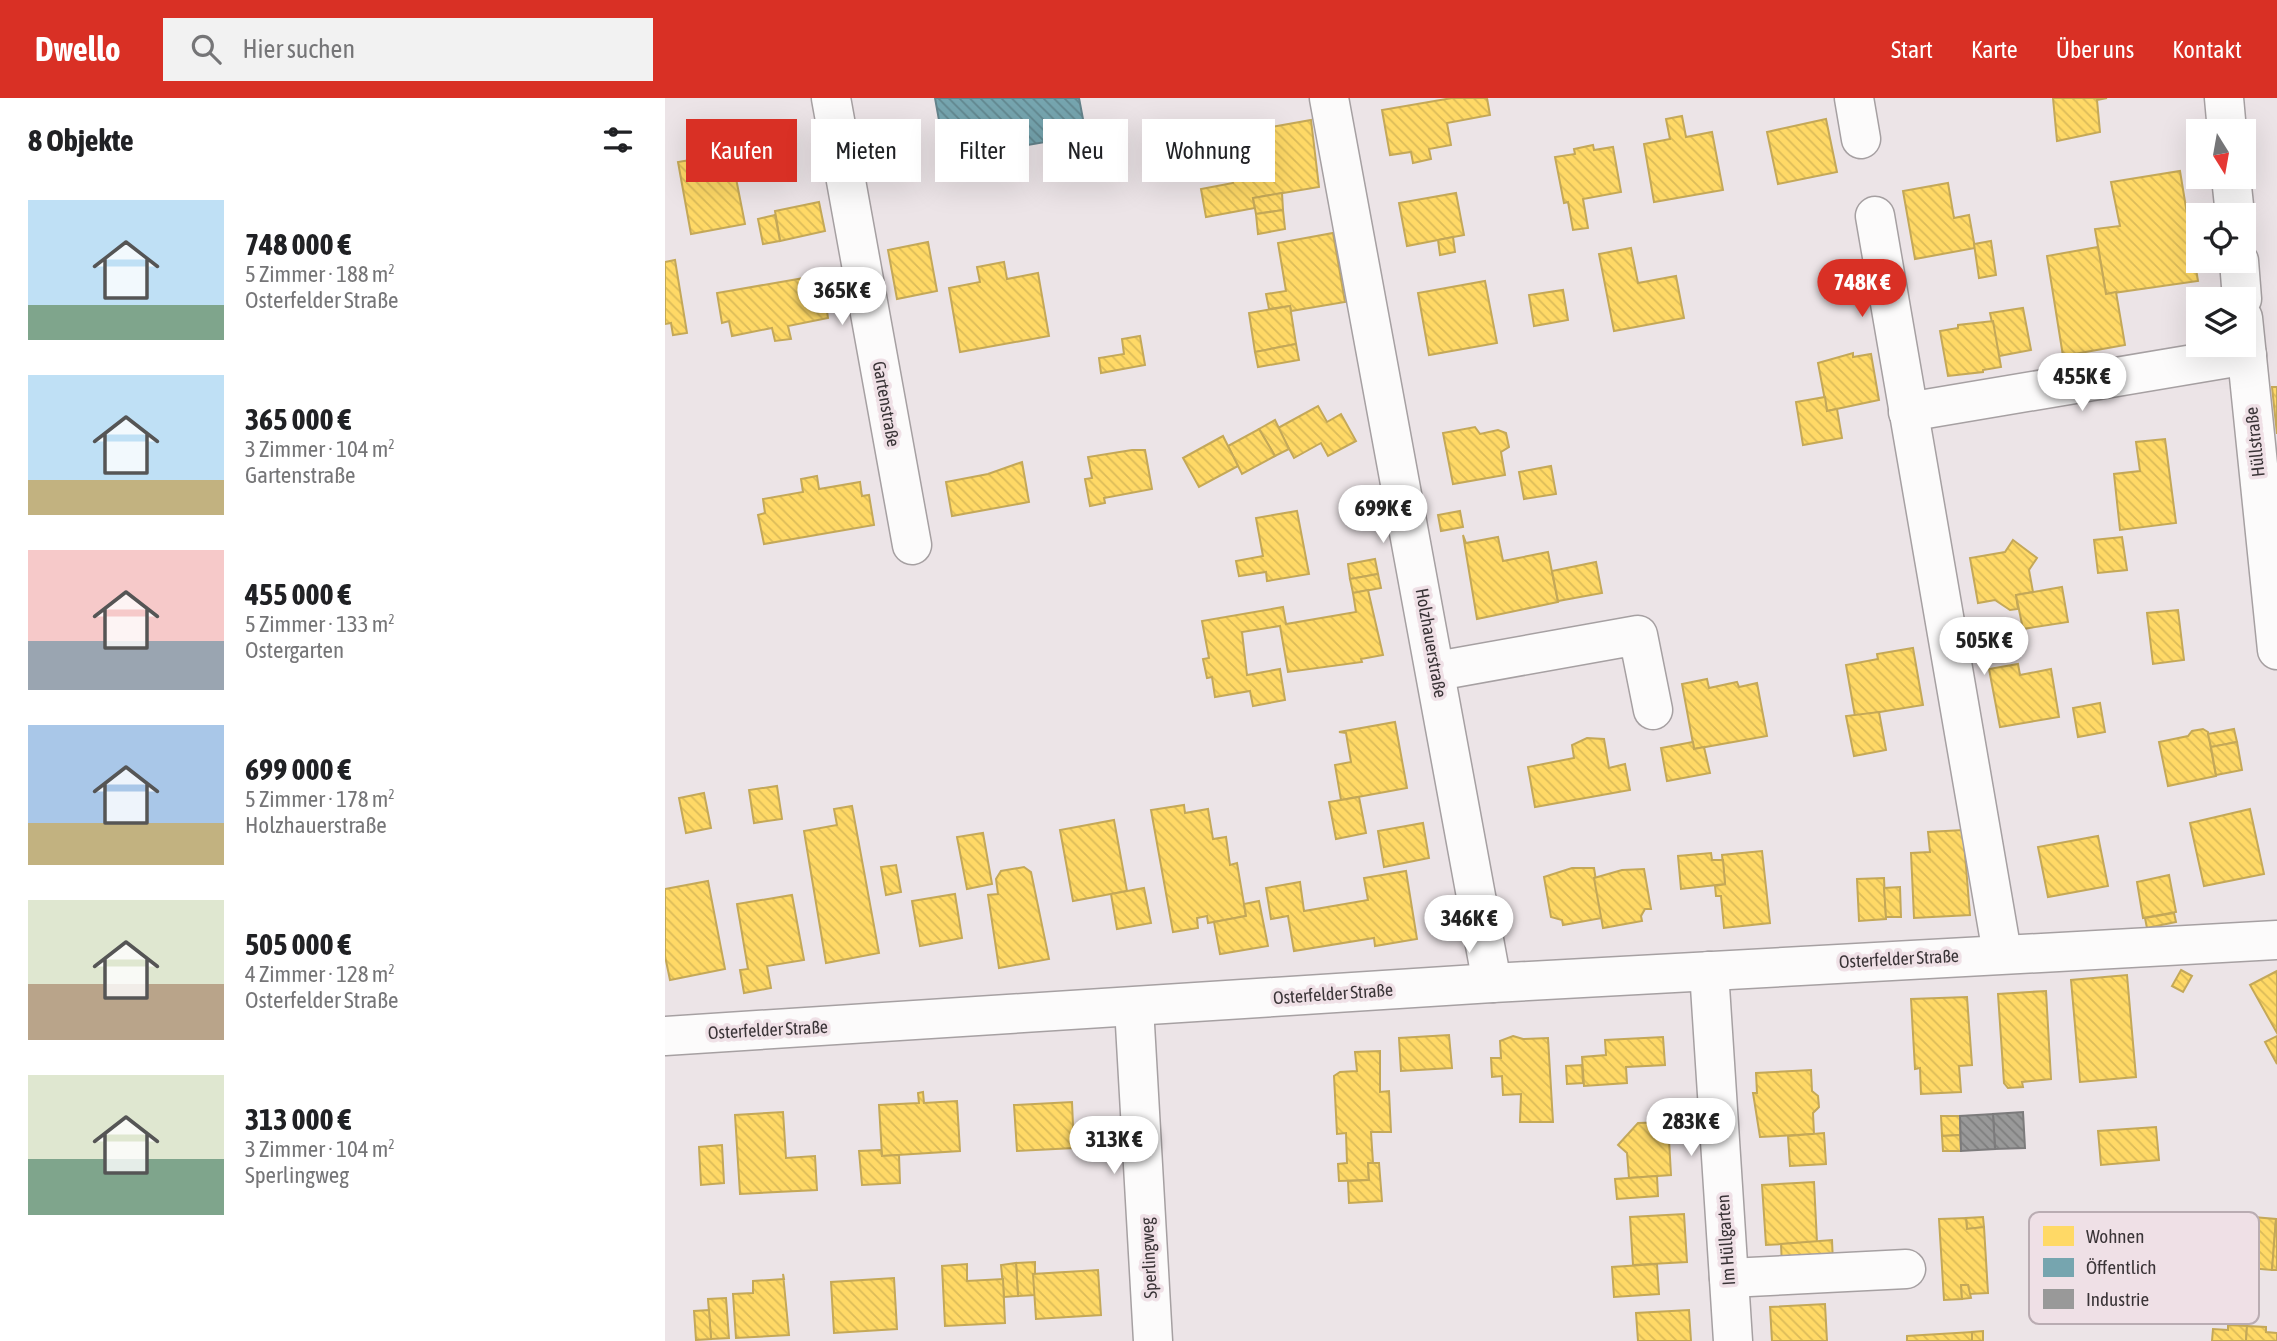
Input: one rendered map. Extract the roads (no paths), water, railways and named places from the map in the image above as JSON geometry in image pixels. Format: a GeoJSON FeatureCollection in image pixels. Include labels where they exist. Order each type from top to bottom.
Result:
{"type":"FeatureCollection","features":[{"type":"Feature","properties":{"kind":"street","name":"Gartenstraße"},"geometry":{"type":"LineString","coordinates":[[831,98],[912,545]]}},
{"type":"Feature","properties":{"kind":"street","name":"Holzhauerstraße"},"geometry":{"type":"LineString","coordinates":[[1329,98],[1437,671],[1492,983]]}},
{"type":"Feature","properties":{"kind":"street"},"geometry":{"type":"LineString","coordinates":[[1854,98],[1861,139]]}},
{"type":"Feature","properties":{"kind":"street"},"geometry":{"type":"LineString","coordinates":[[2224,98],[2226,119]]}},
{"type":"Feature","properties":{"kind":"street"},"geometry":{"type":"LineString","coordinates":[[1874,216],[2002,953]]}},
{"type":"Feature","properties":{"kind":"street"},"geometry":{"type":"LineString","coordinates":[[1908,412],[2186,349]]}},
{"type":"Feature","properties":{"kind":"street","name":"Hüllstraße"},"geometry":{"type":"LineString","coordinates":[[2247,357],[2277,649]]}},
{"type":"Feature","properties":{"kind":"street"},"geometry":{"type":"LineString","coordinates":[[1437,671],[1638,635],[1653,710]]}},
{"type":"Feature","properties":{"kind":"street","name":"Osterfelder Straße"},"geometry":{"type":"LineString","coordinates":[[665,1036],[1492,983],[2277,940]]}},
{"type":"Feature","properties":{"kind":"street","name":"Im Hüllgarten"},"geometry":{"type":"LineString","coordinates":[[1709,971],[1733,1341]]}},
{"type":"Feature","properties":{"kind":"street","name":"Sperlingweg"},"geometry":{"type":"LineString","coordinates":[[1134,1007],[1153,1341]]}},
{"type":"Feature","properties":{"kind":"street"},"geometry":{"type":"LineString","coordinates":[[1728,1278],[1906,1269]]}}]}
